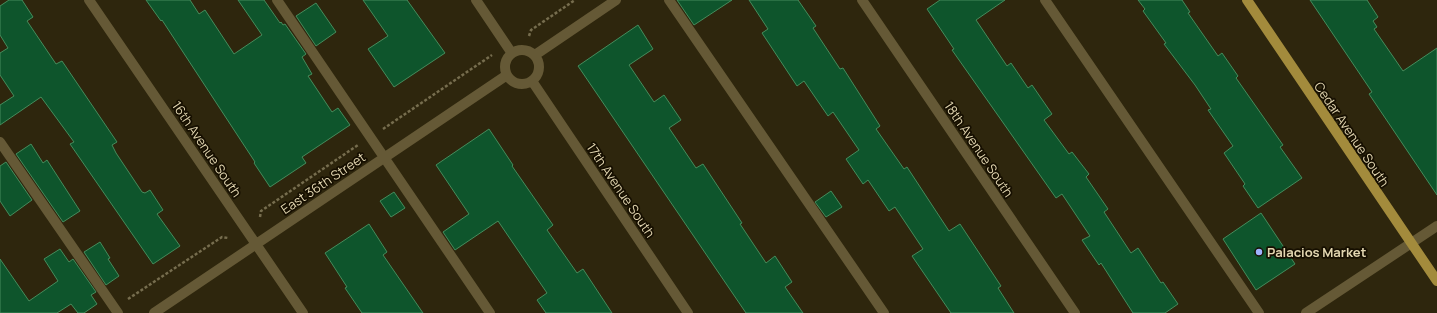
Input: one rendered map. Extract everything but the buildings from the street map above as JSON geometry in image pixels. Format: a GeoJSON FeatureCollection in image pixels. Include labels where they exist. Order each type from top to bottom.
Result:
{"type":"FeatureCollection","features":[{"type":"Feature","properties":{"kind":"main road","name":"Cedar Avenue South"},"geometry":{"type":"LineString","coordinates":[[1247,0],[1437,281]]}},
{"type":"Feature","properties":{"kind":"street","name":"16th Avenue South"},"geometry":{"type":"LineString","coordinates":[[90,0],[304,313]]}},
{"type":"Feature","properties":{"kind":"street"},"geometry":{"type":"LineString","coordinates":[[277,0],[490,313]]}},
{"type":"Feature","properties":{"kind":"street"},"geometry":{"type":"LineString","coordinates":[[476,0],[511,52]]}},
{"type":"Feature","properties":{"kind":"street"},"geometry":{"type":"LineString","coordinates":[[535,55],[616,0]]}},
{"type":"Feature","properties":{"kind":"street"},"geometry":{"type":"LineString","coordinates":[[669,0],[884,313]]}},
{"type":"Feature","properties":{"kind":"street","name":"18th Avenue South"},"geometry":{"type":"LineString","coordinates":[[862,0],[1075,313]]}},
{"type":"Feature","properties":{"kind":"street"},"geometry":{"type":"LineString","coordinates":[[1045,0],[1259,313]]}},
{"type":"Feature","properties":{"kind":"street"},"geometry":{"type":"LineString","coordinates":[[524,50],[535,55],[539,69],[537,75],[532,81],[520,84],[510,80],[506,76],[504,67],[511,52],[524,50]]}},
{"type":"Feature","properties":{"kind":"street","name":"East 36th Street"},"geometry":{"type":"LineString","coordinates":[[154,313],[255,243],[385,158],[506,76]]}},
{"type":"Feature","properties":{"kind":"street","name":"17th Avenue South"},"geometry":{"type":"LineString","coordinates":[[532,81],[688,313]]}},
{"type":"Feature","properties":{"kind":"street"},"geometry":{"type":"LineString","coordinates":[[0,142],[117,311]]}},
{"type":"Feature","properties":{"kind":"street"},"geometry":{"type":"LineString","coordinates":[[1306,313],[1437,226]]}},
{"type":"Feature","properties":{"kind":"path"},"geometry":{"type":"LineString","coordinates":[[529,36],[531,30],[574,0]]}},
{"type":"Feature","properties":{"kind":"path"},"geometry":{"type":"LineString","coordinates":[[117,311],[222,237],[228,238]]}},
{"type":"Feature","properties":{"kind":"place","name":"Palacios Market"},"geometry":{"type":"Point","coordinates":[1259,252]}}]}
